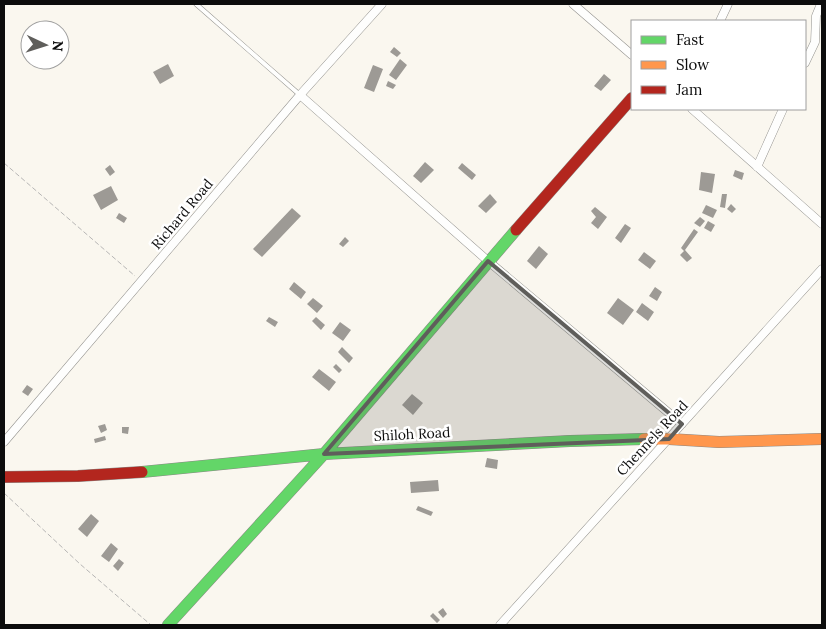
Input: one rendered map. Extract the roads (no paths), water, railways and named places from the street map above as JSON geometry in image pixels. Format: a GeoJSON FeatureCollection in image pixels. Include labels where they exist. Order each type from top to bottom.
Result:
{"type":"FeatureCollection","features":[{"type":"Feature","properties":{"kind":"street","name":"Richard Road"},"geometry":{"type":"LineString","coordinates":[[4,442],[300,95],[382,4]]}},
{"type":"Feature","properties":{"kind":"street"},"geometry":{"type":"LineString","coordinates":[[573,4],[631,54]]}},
{"type":"Feature","properties":{"kind":"street"},"geometry":{"type":"LineString","coordinates":[[720,20],[728,4]]}},
{"type":"Feature","properties":{"kind":"street"},"geometry":{"type":"LineString","coordinates":[[806,61],[815,42],[816,16],[821,4]]}},
{"type":"Feature","properties":{"kind":"street"},"geometry":{"type":"LineString","coordinates":[[300,95],[488,261],[682,424]]}},
{"type":"Feature","properties":{"kind":"street"},"geometry":{"type":"LineString","coordinates":[[168,625],[324,454],[488,261],[631,99]]}},
{"type":"Feature","properties":{"kind":"street"},"geometry":{"type":"LineString","coordinates":[[693,110],[822,224]]}},
{"type":"Feature","properties":{"kind":"street"},"geometry":{"type":"LineString","coordinates":[[757,167],[783,110]]}},
{"type":"Feature","properties":{"kind":"street","name":"Chennels Road"},"geometry":{"type":"LineString","coordinates":[[500,625],[822,269]]}},
{"type":"Feature","properties":{"kind":"street","name":"Shiloh Road"},"geometry":{"type":"LineString","coordinates":[[4,477],[78,476],[142,472],[324,454],[560,442],[669,439],[719,442],[822,439]]}},
{"type":"Feature","properties":{"kind":"lane"},"geometry":{"type":"LineString","coordinates":[[196,4],[300,95]]}}]}
